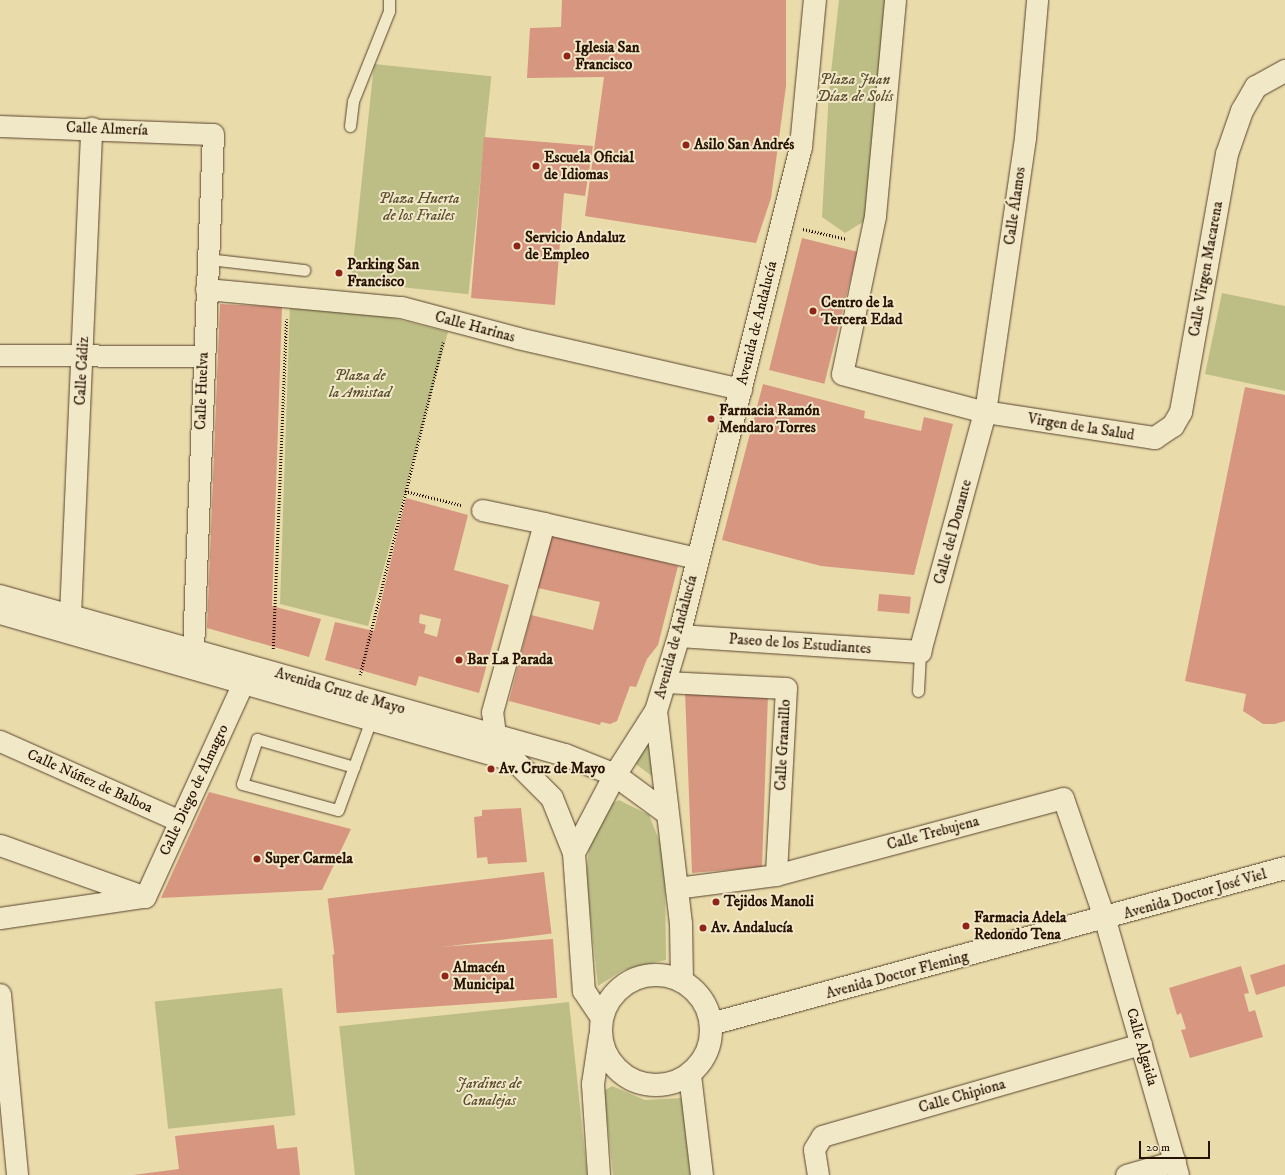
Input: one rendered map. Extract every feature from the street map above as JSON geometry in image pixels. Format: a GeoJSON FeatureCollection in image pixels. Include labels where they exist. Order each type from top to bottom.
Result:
{"type":"FeatureCollection","features":[{"type":"Feature","properties":{"kind":"street","name":"Avenida de Andalucía"},"geometry":{"type":"LineString","coordinates":[[574,853],[615,775],[656,711],[679,636],[697,558],[801,147],[815,0]]}},
{"type":"Feature","properties":{"kind":"street"},"geometry":{"type":"LineString","coordinates":[[895,0],[883,148],[869,244],[842,374],[985,412]]}},
{"type":"Feature","properties":{"kind":"street","name":"Calle Álamos"},"geometry":{"type":"LineString","coordinates":[[985,412],[1025,138],[1037,0]]}},
{"type":"Feature","properties":{"kind":"street","name":"Calle Virgen Macarena"},"geometry":{"type":"LineString","coordinates":[[1173,426],[1181,412],[1227,154],[1242,111],[1256,87],[1285,71]]}},
{"type":"Feature","properties":{"kind":"street","name":"Calle Almería"},"geometry":{"type":"LineString","coordinates":[[0,126],[91,127],[213,134]]}},
{"type":"Feature","properties":{"kind":"street","name":"Calle Cádiz"},"geometry":{"type":"LineString","coordinates":[[70,615],[83,354],[91,127]]}},
{"type":"Feature","properties":{"kind":"street","name":"Calle Huelva"},"geometry":{"type":"LineString","coordinates":[[193,649],[213,134]]}},
{"type":"Feature","properties":{"kind":"street","name":"Calle Harinas"},"geometry":{"type":"LineString","coordinates":[[206,289],[401,307],[518,338],[741,388]]}},
{"type":"Feature","properties":{"kind":"street"},"geometry":{"type":"LineString","coordinates":[[0,355],[83,354],[204,356]]}},
{"type":"Feature","properties":{"kind":"street","name":"Virgen de la Salud"},"geometry":{"type":"LineString","coordinates":[[985,412],[1155,438],[1173,426]]}},
{"type":"Feature","properties":{"kind":"street","name":"Calle del Donante"},"geometry":{"type":"LineString","coordinates":[[920,652],[985,412]]}},
{"type":"Feature","properties":{"kind":"street"},"geometry":{"type":"LineString","coordinates":[[482,510],[697,558]]}},
{"type":"Feature","properties":{"kind":"street"},"geometry":{"type":"LineString","coordinates":[[495,735],[492,712],[544,523]]}},
{"type":"Feature","properties":{"kind":"street","name":"Avenida Cruz de Mayo"},"geometry":{"type":"LineString","coordinates":[[0,596],[193,649],[565,755],[615,775],[667,814]]}},
{"type":"Feature","properties":{"kind":"street","name":"Avenida Cruz de Mayo"},"geometry":{"type":"LineString","coordinates":[[0,613],[515,761],[552,798],[574,853]]}},
{"type":"Feature","properties":{"kind":"street","name":"Paseo de los Estudiantes"},"geometry":{"type":"LineString","coordinates":[[679,636],[920,652]]}},
{"type":"Feature","properties":{"kind":"street","name":"Calle Granaillo"},"geometry":{"type":"LineString","coordinates":[[665,682],[786,688],[776,875]]}},
{"type":"Feature","properties":{"kind":"street","name":"Calle Diego de Almagro"},"geometry":{"type":"LineString","coordinates":[[145,897],[243,683]]}},
{"type":"Feature","properties":{"kind":"street","name":"Avenida de Andalucía"},"geometry":{"type":"LineString","coordinates":[[656,711],[684,955],[682,981]]}},
{"type":"Feature","properties":{"kind":"street","name":"Calle Núñez de Balboa"},"geometry":{"type":"LineString","coordinates":[[0,741],[180,821]]}},
{"type":"Feature","properties":{"kind":"street","name":"Calle Trebujena"},"geometry":{"type":"LineString","coordinates":[[676,888],[776,875],[1063,798],[1105,920]]}},
{"type":"Feature","properties":{"kind":"street"},"geometry":{"type":"LineString","coordinates":[[0,845],[145,897]]}},
{"type":"Feature","properties":{"kind":"street"},"geometry":{"type":"LineString","coordinates":[[574,853],[584,990],[601,1027],[606,1055],[618,1070],[634,1081],[653,1086],[672,1084],[690,1075],[705,1055],[711,1024],[696,992],[682,981],[653,975],[639,978],[615,993],[601,1027],[592,1084],[599,1175]]}},
{"type":"Feature","properties":{"kind":"street","name":"Avenida Doctor José Viel"},"geometry":{"type":"LineString","coordinates":[[1105,920],[1285,868]]}},
{"type":"Feature","properties":{"kind":"street"},"geometry":{"type":"LineString","coordinates":[[0,918],[145,897]]}},
{"type":"Feature","properties":{"kind":"street","name":"Avenida Doctor Fleming"},"geometry":{"type":"LineString","coordinates":[[711,1024],[1105,920]]}},
{"type":"Feature","properties":{"kind":"street","name":"Calle Algaida"},"geometry":{"type":"LineString","coordinates":[[1105,920],[1177,1168]]}},
{"type":"Feature","properties":{"kind":"street"},"geometry":{"type":"LineString","coordinates":[[0,994],[17,1175]]}},
{"type":"Feature","properties":{"kind":"street","name":"Calle Chipiona"},"geometry":{"type":"LineString","coordinates":[[818,1175],[814,1149],[822,1136],[1141,1044]]}},
{"type":"Feature","properties":{"kind":"street"},"geometry":{"type":"LineString","coordinates":[[690,1075],[702,1175]]}},
{"type":"Feature","properties":{"kind":"street"},"geometry":{"type":"LineString","coordinates":[[1126,1175],[1177,1168]]}},
{"type":"Feature","properties":{"kind":"lane"},"geometry":{"type":"LineString","coordinates":[[350,126],[353,101],[389,11],[389,0]]}},
{"type":"Feature","properties":{"kind":"lane"},"geometry":{"type":"LineString","coordinates":[[208,260],[304,270]]}},
{"type":"Feature","properties":{"kind":"lane"},"geometry":{"type":"LineString","coordinates":[[918,691],[920,652]]}},
{"type":"Feature","properties":{"kind":"lane"},"geometry":{"type":"LineString","coordinates":[[354,767],[257,739],[242,784],[338,810],[354,767],[371,720]]}},
{"type":"Feature","properties":{"kind":"path"},"geometry":{"type":"LineString","coordinates":[[782,224],[869,244]]}},
{"type":"Feature","properties":{"kind":"path"},"geometry":{"type":"LineString","coordinates":[[272,672],[287,296]]}},
{"type":"Feature","properties":{"kind":"path"},"geometry":{"type":"LineString","coordinates":[[355,696],[405,491],[449,320]]}},
{"type":"Feature","properties":{"kind":"path"},"geometry":{"type":"LineString","coordinates":[[405,491],[482,510]]}},
{"type":"Feature","properties":{"kind":"green space","name":"Plaza Juan Díaz de Solís"},"geometry":{"type":"Polygon","coordinates":[[[839,0],[890,0],[868,219],[845,233],[822,217],[829,91],[839,0]]]}},
{"type":"Feature","properties":{"kind":"green space","name":"Plaza Huerta de los Frailes"},"geometry":{"type":"Polygon","coordinates":[[[374,64],[491,76],[468,294],[351,282],[374,64]]]}},
{"type":"Feature","properties":{"kind":"green space"},"geometry":{"type":"Polygon","coordinates":[[[1222,293],[1285,306],[1285,391],[1205,374],[1222,293]]]}},
{"type":"Feature","properties":{"kind":"green space","name":"Plaza de la Amistad"},"geometry":{"type":"Polygon","coordinates":[[[290,304],[369,312],[448,332],[368,626],[280,604],[290,304]]]}},
{"type":"Feature","properties":{"kind":"green space"},"geometry":{"type":"Polygon","coordinates":[[[652,727],[657,780],[632,761],[652,727]]]}},
{"type":"Feature","properties":{"kind":"green space"},"geometry":{"type":"Polygon","coordinates":[[[619,800],[649,815],[659,840],[665,868],[666,960],[623,970],[598,986],[586,877],[589,848],[606,807],[619,800]]]}},
{"type":"Feature","properties":{"kind":"green space"},"geometry":{"type":"Polygon","coordinates":[[[282,988],[295,1115],[168,1129],[155,1001],[282,988]]]}},
{"type":"Feature","properties":{"kind":"green space","name":"Jardines de Canalejas"},"geometry":{"type":"Polygon","coordinates":[[[569,1002],[587,1175],[355,1175],[339,1026],[569,1002]]]}},
{"type":"Feature","properties":{"kind":"green space"},"geometry":{"type":"Polygon","coordinates":[[[612,1086],[645,1100],[682,1098],[690,1175],[613,1175],[604,1091],[612,1086]]]}},
{"type":"Feature","properties":{"kind":"building","name":"Asilo San Andrés"},"geometry":{"type":"Polygon","coordinates":[[[562,0],[786,0],[786,86],[771,198],[756,243],[585,216],[604,77],[527,78],[530,28],[561,27],[562,0]]]}},
{"type":"Feature","properties":{"kind":"building","name":"Servicio Andaluz de Empleo"},"geometry":{"type":"Polygon","coordinates":[[[484,137],[593,146],[585,196],[564,193],[555,305],[471,298],[484,137]]]}},
{"type":"Feature","properties":{"kind":"building","name":"Centro de la Tercera Edad"},"geometry":{"type":"Polygon","coordinates":[[[802,238],[857,252],[824,384],[769,370],[802,238]]]}},
{"type":"Feature","properties":{"kind":"building"},"geometry":{"type":"Polygon","coordinates":[[[220,304],[282,307],[272,606],[321,619],[309,657],[207,628],[220,304]]]}},
{"type":"Feature","properties":{"kind":"building"},"geometry":{"type":"Polygon","coordinates":[[[763,384],[865,411],[864,418],[921,431],[924,417],[953,424],[914,575],[821,566],[722,540],[763,384]]]}},
{"type":"Feature","properties":{"kind":"building"},"geometry":{"type":"Polygon","coordinates":[[[1245,387],[1285,395],[1285,721],[1275,724],[1263,724],[1243,711],[1246,694],[1185,681],[1245,387]]]}},
{"type":"Feature","properties":{"kind":"building"},"geometry":{"type":"Polygon","coordinates":[[[406,498],[468,515],[454,570],[509,585],[479,693],[419,676],[416,686],[325,660],[335,622],[374,631],[406,498]],[[420,614],[419,623],[426,625],[424,633],[437,637],[441,619],[420,614]]]}},
{"type":"Feature","properties":{"kind":"building"},"geometry":{"type":"Polygon","coordinates":[[[552,534],[678,566],[658,645],[647,659],[636,687],[630,686],[617,721],[610,724],[601,722],[600,725],[509,701],[531,615],[593,630],[600,602],[538,588],[552,534]]]}},
{"type":"Feature","properties":{"kind":"building"},"geometry":{"type":"Polygon","coordinates":[[[879,594],[911,597],[909,614],[878,611],[879,594]]]}},
{"type":"Feature","properties":{"kind":"building"},"geometry":{"type":"Polygon","coordinates":[[[685,692],[768,694],[762,867],[692,873],[685,692]]]}},
{"type":"Feature","properties":{"kind":"building","name":"Super Carmela"},"geometry":{"type":"Polygon","coordinates":[[[209,792],[351,829],[322,890],[161,898],[209,792]]]}},
{"type":"Feature","properties":{"kind":"building"},"geometry":{"type":"Polygon","coordinates":[[[521,808],[527,862],[488,864],[487,857],[477,858],[474,817],[482,816],[482,810],[521,808]]]}},
{"type":"Feature","properties":{"kind":"building"},"geometry":{"type":"Polygon","coordinates":[[[544,872],[552,934],[335,960],[328,899],[544,872]]]}},
{"type":"Feature","properties":{"kind":"building","name":"Almacén Municipal"},"geometry":{"type":"Polygon","coordinates":[[[553,939],[557,998],[337,1013],[333,954],[553,939]]]}},
{"type":"Feature","properties":{"kind":"building"},"geometry":{"type":"Polygon","coordinates":[[[1285,964],[1285,986],[1256,995],[1250,975],[1285,964]]]}},
{"type":"Feature","properties":{"kind":"building"},"geometry":{"type":"Polygon","coordinates":[[[1241,966],[1249,993],[1244,994],[1249,1012],[1255,1010],[1263,1037],[1190,1058],[1181,1030],[1186,1029],[1181,1013],[1177,1015],[1169,988],[1241,966]]]}},
{"type":"Feature","properties":{"kind":"building"},"geometry":{"type":"Polygon","coordinates":[[[274,1125],[277,1149],[297,1147],[300,1175],[133,1175],[179,1169],[175,1136],[274,1125]]]}},
{"type":"Feature","properties":{"kind":"place","name":"Iglesia San Francisco"},"geometry":{"type":"Point","coordinates":[567,56]}},
{"type":"Feature","properties":{"kind":"place","name":"Asilo San Andrés"},"geometry":{"type":"Point","coordinates":[686,145]}},
{"type":"Feature","properties":{"kind":"place","name":"Escuela Oficial de Idiomas"},"geometry":{"type":"Point","coordinates":[536,166]}},
{"type":"Feature","properties":{"kind":"place","name":"Servicio Andaluz de Empleo"},"geometry":{"type":"Point","coordinates":[517,246]}},
{"type":"Feature","properties":{"kind":"place","name":"Parking San Francisco"},"geometry":{"type":"Point","coordinates":[339,273]}},
{"type":"Feature","properties":{"kind":"place","name":"Centro de la Tercera Edad"},"geometry":{"type":"Point","coordinates":[813,311]}},
{"type":"Feature","properties":{"kind":"place","name":"Farmacia Ramón Mendaro Torres"},"geometry":{"type":"Point","coordinates":[711,419]}},
{"type":"Feature","properties":{"kind":"place","name":"Bar La Parada"},"geometry":{"type":"Point","coordinates":[459,660]}},
{"type":"Feature","properties":{"kind":"place","name":"Av. Cruz de Mayo"},"geometry":{"type":"Point","coordinates":[491,769]}},
{"type":"Feature","properties":{"kind":"place","name":"Super Carmela"},"geometry":{"type":"Point","coordinates":[257,859]}},
{"type":"Feature","properties":{"kind":"place","name":"Tejidos Manoli"},"geometry":{"type":"Point","coordinates":[716,902]}},
{"type":"Feature","properties":{"kind":"place","name":"Farmacia Adela Redondo Tena"},"geometry":{"type":"Point","coordinates":[966,926]}},
{"type":"Feature","properties":{"kind":"place","name":"Av. Andalucía"},"geometry":{"type":"Point","coordinates":[703,928]}},
{"type":"Feature","properties":{"kind":"place","name":"Almacén Municipal"},"geometry":{"type":"Point","coordinates":[445,976]}}]}
